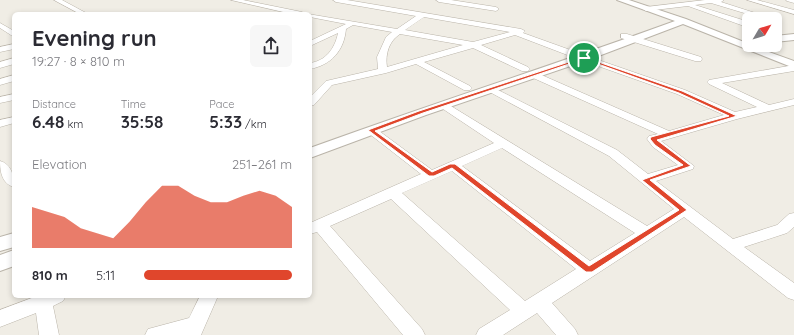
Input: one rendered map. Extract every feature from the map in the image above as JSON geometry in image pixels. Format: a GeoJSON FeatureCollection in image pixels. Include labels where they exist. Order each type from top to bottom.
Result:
{"type":"FeatureCollection","features":[{"type":"Feature","properties":{"kind":"street"},"geometry":{"type":"LineString","coordinates":[[57,0],[81,12]]}},
{"type":"Feature","properties":{"kind":"street"},"geometry":{"type":"LineString","coordinates":[[234,0],[288,12]]}},
{"type":"Feature","properties":{"kind":"street"},"geometry":{"type":"LineString","coordinates":[[312,101],[329,83],[384,71],[521,31],[336,0]]}},
{"type":"Feature","properties":{"kind":"street"},"geometry":{"type":"LineString","coordinates":[[439,0],[496,9]]}},
{"type":"Feature","properties":{"kind":"street"},"geometry":{"type":"LineString","coordinates":[[621,0],[742,42]]}},
{"type":"Feature","properties":{"kind":"street"},"geometry":{"type":"LineString","coordinates":[[646,9],[721,0]]}},
{"type":"Feature","properties":{"kind":"street"},"geometry":{"type":"LineString","coordinates":[[750,0],[794,12]]}},
{"type":"Feature","properties":{"kind":"street"},"geometry":{"type":"LineString","coordinates":[[789,0],[794,1]]}},
{"type":"Feature","properties":{"kind":"street"},"geometry":{"type":"LineString","coordinates":[[711,1],[748,12]]}},
{"type":"Feature","properties":{"kind":"street"},"geometry":{"type":"LineString","coordinates":[[383,8],[393,3]]}},
{"type":"Feature","properties":{"kind":"street"},"geometry":{"type":"LineString","coordinates":[[685,4],[742,22]]}},
{"type":"Feature","properties":{"kind":"street"},"geometry":{"type":"LineString","coordinates":[[270,12],[276,10]]}},
{"type":"Feature","properties":{"kind":"street"},"geometry":{"type":"LineString","coordinates":[[312,15],[474,45],[667,134]]}},
{"type":"Feature","properties":{"kind":"street"},"geometry":{"type":"LineString","coordinates":[[384,71],[381,57],[390,37],[422,15]]}},
{"type":"Feature","properties":{"kind":"street"},"geometry":{"type":"LineString","coordinates":[[312,23],[324,18]]}},
{"type":"Feature","properties":{"kind":"street"},"geometry":{"type":"LineString","coordinates":[[312,140],[467,88],[530,72],[679,20]]}},
{"type":"Feature","properties":{"kind":"street"},"geometry":{"type":"LineString","coordinates":[[312,43],[352,23]]}},
{"type":"Feature","properties":{"kind":"street"},"geometry":{"type":"LineString","coordinates":[[0,25],[12,34]]}},
{"type":"Feature","properties":{"kind":"street"},"geometry":{"type":"LineString","coordinates":[[312,66],[322,64],[327,60],[339,44],[343,35],[343,28]]}},
{"type":"Feature","properties":{"kind":"street"},"geometry":{"type":"LineString","coordinates":[[516,33],[681,92],[734,116]]}},
{"type":"Feature","properties":{"kind":"street"},"geometry":{"type":"LineString","coordinates":[[782,38],[793,37]]}},
{"type":"Feature","properties":{"kind":"street"},"geometry":{"type":"LineString","coordinates":[[629,38],[698,59]]}},
{"type":"Feature","properties":{"kind":"street"},"geometry":{"type":"LineString","coordinates":[[0,50],[12,47]]}},
{"type":"Feature","properties":{"kind":"street"},"geometry":{"type":"LineString","coordinates":[[765,52],[794,66]]}},
{"type":"Feature","properties":{"kind":"street"},"geometry":{"type":"LineString","coordinates":[[0,64],[12,61]]}},
{"type":"Feature","properties":{"kind":"street"},"geometry":{"type":"LineString","coordinates":[[416,61],[467,88]]}},
{"type":"Feature","properties":{"kind":"street"},"geometry":{"type":"LineString","coordinates":[[769,108],[712,82],[794,66]]}},
{"type":"Feature","properties":{"kind":"street"},"geometry":{"type":"LineString","coordinates":[[312,152],[442,105],[489,90],[530,72]]}},
{"type":"Feature","properties":{"kind":"street"},"geometry":{"type":"LineString","coordinates":[[0,82],[12,79]]}},
{"type":"Feature","properties":{"kind":"street"},"geometry":{"type":"LineString","coordinates":[[489,90],[612,153],[730,246],[794,293]]}},
{"type":"Feature","properties":{"kind":"street"},"geometry":{"type":"LineString","coordinates":[[0,100],[12,97]]}},
{"type":"Feature","properties":{"kind":"street"},"geometry":{"type":"LineString","coordinates":[[645,180],[687,167],[685,163],[653,140],[667,134],[794,102]]}},
{"type":"Feature","properties":{"kind":"street"},"geometry":{"type":"LineString","coordinates":[[442,105],[647,233]]}},
{"type":"Feature","properties":{"kind":"street"},"geometry":{"type":"LineString","coordinates":[[0,124],[12,121]]}},
{"type":"Feature","properties":{"kind":"street"},"geometry":{"type":"LineString","coordinates":[[371,130],[432,175]]}},
{"type":"Feature","properties":{"kind":"street"},"geometry":{"type":"LineString","coordinates":[[415,335],[315,227],[503,143]]}},
{"type":"Feature","properties":{"kind":"street"},"geometry":{"type":"LineString","coordinates":[[0,165],[12,180]]}},
{"type":"Feature","properties":{"kind":"street"},"geometry":{"type":"LineString","coordinates":[[452,166],[589,270]]}},
{"type":"Feature","properties":{"kind":"street"},"geometry":{"type":"LineString","coordinates":[[392,192],[568,335]]}},
{"type":"Feature","properties":{"kind":"street"},"geometry":{"type":"LineString","coordinates":[[486,335],[684,210]]}},
{"type":"Feature","properties":{"kind":"street"},"geometry":{"type":"LineString","coordinates":[[730,246],[782,229],[794,218]]}},
{"type":"Feature","properties":{"kind":"street"},"geometry":{"type":"LineString","coordinates":[[0,244],[12,241]]}},
{"type":"Feature","properties":{"kind":"street"},"geometry":{"type":"LineString","coordinates":[[0,263],[12,259]]}},
{"type":"Feature","properties":{"kind":"street"},"geometry":{"type":"LineString","coordinates":[[155,335],[193,330],[208,298]]}},
{"type":"Feature","properties":{"kind":"street"},"geometry":{"type":"LineString","coordinates":[[0,318],[50,299],[49,335]]}},
{"type":"Feature","properties":{"kind":"route"},"geometry":{"type":"LineString","coordinates":[[584,58],[681,92],[734,116],[653,139],[657,144],[688,166],[645,180],[684,210],[589,270],[452,166],[432,175],[371,130],[421,112],[584,58]]}}]}
